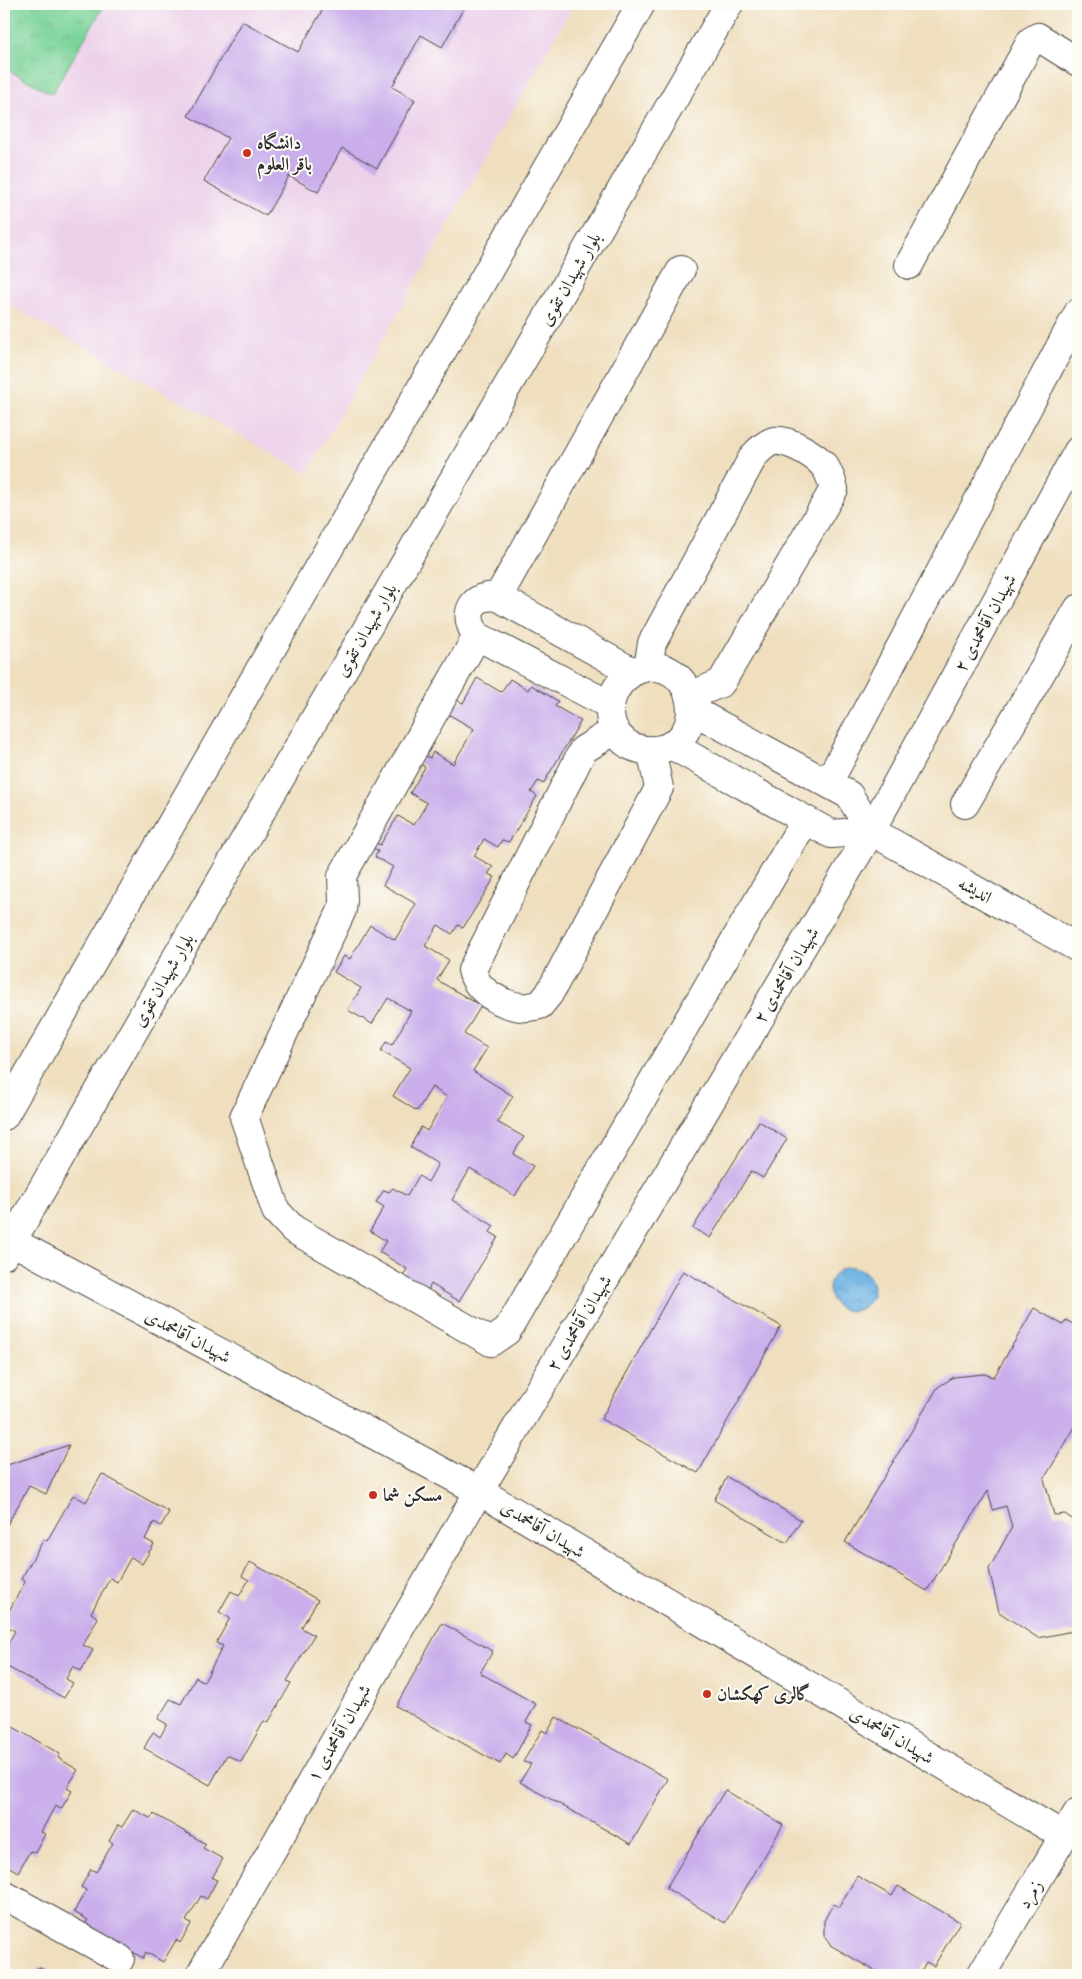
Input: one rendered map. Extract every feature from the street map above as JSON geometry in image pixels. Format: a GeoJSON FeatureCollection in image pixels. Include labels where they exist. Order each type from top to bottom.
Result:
{"type":"FeatureCollection","features":[{"type":"Feature","properties":{"kind":"street"},"geometry":{"type":"LineString","coordinates":[[4,1116],[641,4]]}},
{"type":"Feature","properties":{"kind":"street","name":"بلوار شهیدان تقوی"},"geometry":{"type":"LineString","coordinates":[[6,1245],[729,4]]}},
{"type":"Feature","properties":{"kind":"street"},"geometry":{"type":"LineString","coordinates":[[909,265],[1031,41],[1038,36],[1078,62]]}},
{"type":"Feature","properties":{"kind":"street"},"geometry":{"type":"LineString","coordinates":[[498,597],[680,270]]}},
{"type":"Feature","properties":{"kind":"street"},"geometry":{"type":"LineString","coordinates":[[828,783],[1078,313]]}},
{"type":"Feature","properties":{"kind":"street"},"geometry":{"type":"LineString","coordinates":[[640,670],[652,643],[753,457],[772,441],[782,440],[802,449],[817,459],[830,475],[834,489],[721,683],[691,703]]}},
{"type":"Feature","properties":{"kind":"street","name":"شهیدان آقامحمدی ۲"},"geometry":{"type":"LineString","coordinates":[[479,1491],[871,831],[1078,451]]}},
{"type":"Feature","properties":{"kind":"street"},"geometry":{"type":"LineString","coordinates":[[640,670],[498,597],[481,598],[474,603],[470,612],[469,620],[472,629],[478,636],[612,717],[630,745],[661,748],[831,834],[871,831],[849,795],[691,703]]}},
{"type":"Feature","properties":{"kind":"street"},"geometry":{"type":"LineString","coordinates":[[964,804],[1078,609]]}},
{"type":"Feature","properties":{"kind":"street"},"geometry":{"type":"LineString","coordinates":[[478,636],[342,876],[342,910],[244,1117],[276,1211],[293,1228],[491,1342],[507,1331],[805,820]]}},
{"type":"Feature","properties":{"kind":"street"},"geometry":{"type":"LineString","coordinates":[[661,669],[674,675],[683,684],[691,703],[689,724],[682,736],[661,748],[659,788],[549,994],[540,1005],[521,1008],[482,990],[473,978],[472,970],[583,750],[612,717],[617,685],[624,677],[640,670],[661,669]]}},
{"type":"Feature","properties":{"kind":"street","name":"انديشه"},"geometry":{"type":"LineString","coordinates":[[871,831],[1078,948]]}},
{"type":"Feature","properties":{"kind":"street","name":"شهیدان آقامحمدی"},"geometry":{"type":"LineString","coordinates":[[6,1245],[479,1491],[1064,1836]]}},
{"type":"Feature","properties":{"kind":"street","name":"شهیدان آقامحمدی ۱"},"geometry":{"type":"LineString","coordinates":[[200,1975],[479,1491]]}},
{"type":"Feature","properties":{"kind":"street","name":"زمرد"},"geometry":{"type":"LineString","coordinates":[[980,1975],[1078,1812]]}},
{"type":"Feature","properties":{"kind":"street"},"geometry":{"type":"LineString","coordinates":[[4,1895],[120,1960]]}},
{"type":"Feature","properties":{"kind":"shaded area","name":"دانشگاه باقر العلوم"},"geometry":{"type":"Polygon","coordinates":[[[4,4],[574,4],[307,473],[4,302],[4,4]]]}},
{"type":"Feature","properties":{"kind":"green space"},"geometry":{"type":"Polygon","coordinates":[[[4,4],[105,4],[52,94],[4,68],[4,4]]]}},
{"type":"Feature","properties":{"kind":"water"},"geometry":{"type":"Polygon","coordinates":[[[855,1267],[867,1273],[872,1280],[872,1298],[867,1305],[860,1310],[847,1311],[839,1308],[832,1301],[829,1285],[832,1277],[839,1270],[855,1267]]]}},
{"type":"Feature","properties":{"kind":"building"},"geometry":{"type":"Polygon","coordinates":[[[326,4],[466,4],[442,47],[421,35],[392,87],[415,100],[377,168],[342,148],[318,192],[289,176],[266,216],[204,181],[228,138],[188,116],[242,21],[298,52],[326,4]]]}},
{"type":"Feature","properties":{"kind":"building"},"geometry":{"type":"Polygon","coordinates":[[[477,678],[501,692],[510,679],[528,690],[531,685],[558,701],[555,706],[581,721],[543,784],[538,781],[531,792],[537,796],[509,842],[502,840],[498,847],[484,839],[474,856],[493,867],[488,874],[495,877],[463,928],[458,925],[452,934],[438,925],[425,946],[449,960],[437,980],[481,1006],[464,1034],[487,1048],[473,1071],[513,1096],[497,1122],[524,1137],[513,1154],[533,1166],[515,1196],[470,1169],[452,1200],[494,1226],[490,1232],[498,1237],[459,1301],[431,1284],[428,1290],[403,1276],[407,1269],[379,1252],[386,1241],[370,1231],[384,1207],[376,1202],[384,1190],[389,1192],[393,1188],[407,1196],[419,1176],[428,1182],[438,1164],[410,1147],[421,1127],[427,1131],[447,1097],[432,1087],[417,1111],[393,1096],[410,1068],[381,1051],[386,1042],[392,1045],[411,1011],[388,998],[372,1024],[348,1010],[361,988],[334,972],[344,956],[350,959],[370,925],[395,940],[416,904],[383,885],[393,867],[375,857],[378,851],[372,847],[375,842],[380,845],[398,816],[414,825],[427,803],[410,793],[425,767],[419,763],[424,755],[430,758],[433,752],[453,764],[474,729],[448,714],[456,700],[463,703],[477,678]]]}},
{"type":"Feature","properties":{"kind":"building"},"geometry":{"type":"Polygon","coordinates":[[[759,1121],[787,1139],[763,1178],[751,1171],[710,1238],[693,1228],[759,1121]]]}},
{"type":"Feature","properties":{"kind":"building"},"geometry":{"type":"Polygon","coordinates":[[[683,1271],[781,1326],[698,1473],[601,1419],[683,1271]]]}},
{"type":"Feature","properties":{"kind":"building"},"geometry":{"type":"Polygon","coordinates":[[[1034,1308],[1063,1325],[1066,1320],[1078,1327],[1078,1422],[1044,1479],[1054,1515],[1065,1514],[1078,1523],[1078,1630],[1038,1638],[999,1612],[989,1569],[1012,1527],[1006,1506],[993,1510],[988,1491],[927,1591],[845,1542],[938,1387],[954,1377],[984,1374],[994,1377],[1034,1308]]]}},
{"type":"Feature","properties":{"kind":"building"},"geometry":{"type":"Polygon","coordinates":[[[69,1445],[46,1494],[29,1486],[4,1530],[4,1466],[69,1445]]]}},
{"type":"Feature","properties":{"kind":"building"},"geometry":{"type":"Polygon","coordinates":[[[102,1474],[169,1512],[161,1526],[154,1522],[145,1539],[154,1544],[142,1564],[131,1557],[117,1582],[110,1578],[91,1613],[98,1618],[83,1645],[93,1650],[81,1671],[73,1666],[66,1679],[73,1683],[64,1698],[4,1665],[4,1651],[15,1631],[4,1624],[4,1620],[25,1582],[21,1579],[44,1539],[47,1541],[73,1495],[86,1502],[102,1474]]]}},
{"type":"Feature","properties":{"kind":"building"},"geometry":{"type":"Polygon","coordinates":[[[727,1477],[801,1520],[787,1543],[714,1500],[727,1477]]]}},
{"type":"Feature","properties":{"kind":"building"},"geometry":{"type":"Polygon","coordinates":[[[250,1562],[318,1600],[301,1628],[314,1635],[287,1681],[291,1683],[268,1723],[264,1721],[241,1762],[227,1755],[210,1785],[144,1748],[153,1732],[160,1737],[167,1724],[158,1719],[170,1699],[181,1704],[196,1677],[204,1682],[223,1646],[216,1643],[230,1618],[219,1612],[231,1591],[239,1596],[249,1580],[242,1576],[250,1562]]]}},
{"type":"Feature","properties":{"kind":"building"},"geometry":{"type":"Polygon","coordinates":[[[442,1623],[493,1651],[480,1673],[536,1704],[526,1722],[532,1725],[513,1759],[506,1754],[500,1764],[396,1706],[442,1623]]]}},
{"type":"Feature","properties":{"kind":"building"},"geometry":{"type":"Polygon","coordinates":[[[556,1717],[668,1779],[631,1844],[520,1782],[531,1764],[523,1762],[542,1730],[547,1733],[556,1717]]]}},
{"type":"Feature","properties":{"kind":"building"},"geometry":{"type":"Polygon","coordinates":[[[8,1724],[60,1754],[58,1758],[78,1770],[67,1788],[72,1791],[61,1809],[55,1806],[41,1832],[45,1834],[35,1853],[30,1851],[18,1872],[4,1864],[4,1729],[8,1724]]]}},
{"type":"Feature","properties":{"kind":"building"},"geometry":{"type":"Polygon","coordinates":[[[725,1790],[783,1825],[725,1923],[666,1888],[725,1790]]]}},
{"type":"Feature","properties":{"kind":"building"},"geometry":{"type":"Polygon","coordinates":[[[133,1809],[150,1818],[154,1814],[206,1844],[203,1848],[223,1859],[212,1878],[217,1880],[207,1899],[201,1896],[186,1921],[191,1924],[180,1943],[176,1940],[163,1962],[146,1952],[143,1958],[85,1924],[88,1920],[74,1912],[86,1890],[81,1887],[91,1869],[96,1872],[113,1843],[109,1841],[118,1825],[122,1827],[133,1809]]]}},
{"type":"Feature","properties":{"kind":"building"},"geometry":{"type":"Polygon","coordinates":[[[857,1876],[892,1896],[898,1886],[960,1922],[934,1966],[926,1962],[919,1975],[882,1975],[830,1945],[824,1936],[824,1921],[833,1904],[839,1907],[857,1876]]]}},
{"type":"Feature","properties":{"kind":"building"},"geometry":{"type":"Polygon","coordinates":[[[39,1967],[54,1975],[34,1975],[39,1967]]]}},
{"type":"Feature","properties":{"kind":"place","name":"دانشگاه باقر العلوم"},"geometry":{"type":"Point","coordinates":[247,153]}},
{"type":"Feature","properties":{"kind":"place","name":"مسکن شما"},"geometry":{"type":"Point","coordinates":[373,1495]}},
{"type":"Feature","properties":{"kind":"place","name":"گالری کهکشان"},"geometry":{"type":"Point","coordinates":[707,1694]}}]}
